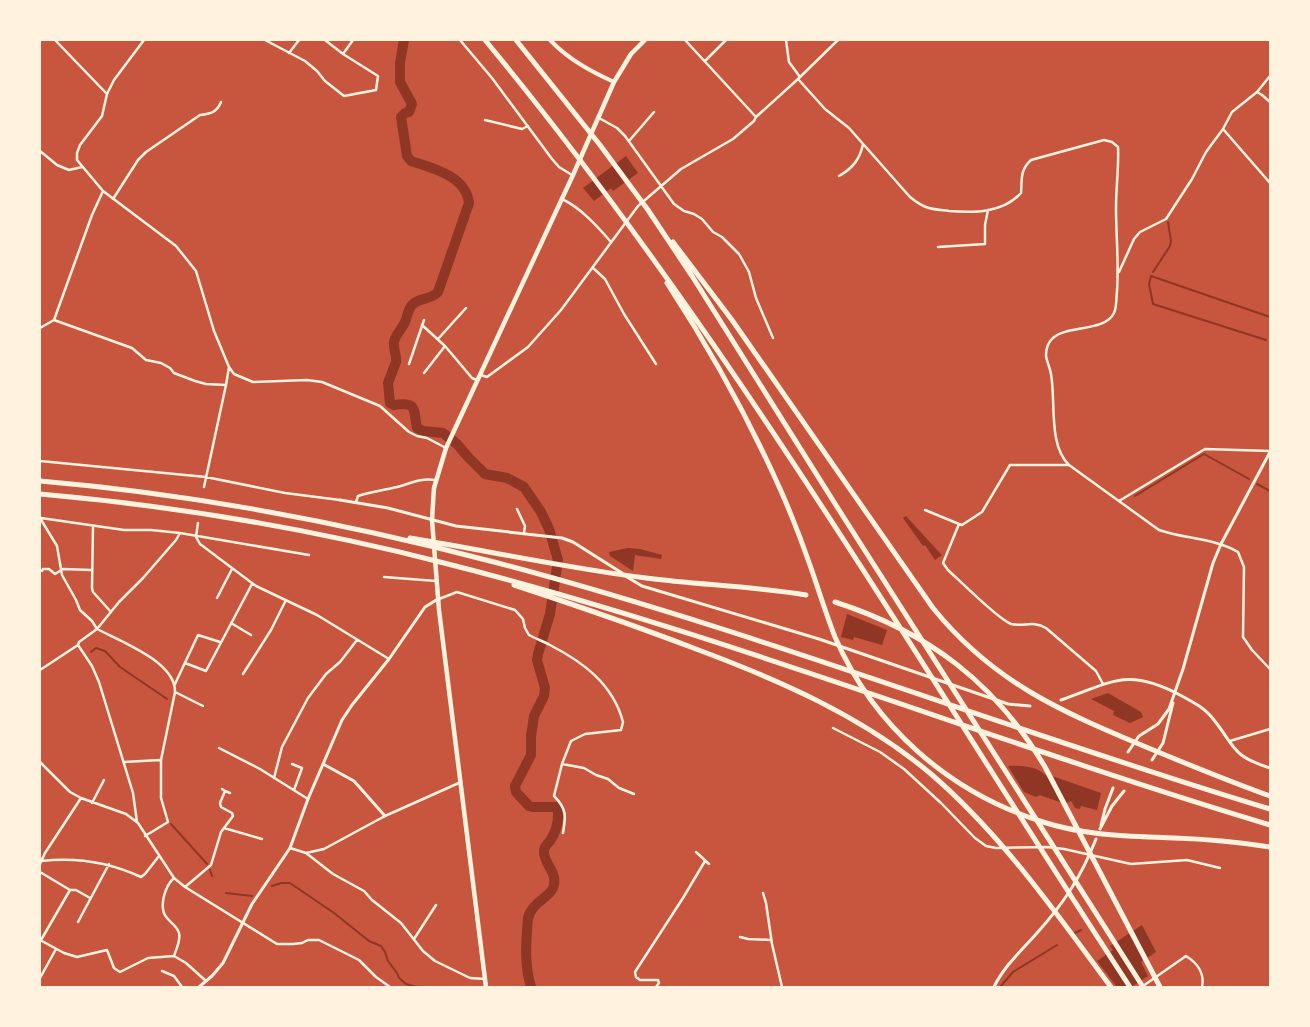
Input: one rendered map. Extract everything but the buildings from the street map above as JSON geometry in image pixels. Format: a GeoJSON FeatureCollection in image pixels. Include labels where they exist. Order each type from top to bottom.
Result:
{"type":"FeatureCollection","features":[{"type":"Feature","properties":{"kind":"highway"},"geometry":{"type":"LineString","coordinates":[[485,40],[569,144],[619,210],[794,463],[1130,987]]}},
{"type":"Feature","properties":{"kind":"highway"},"geometry":{"type":"LineString","coordinates":[[516,40],[589,131],[665,234],[1142,987]]}},
{"type":"Feature","properties":{"kind":"highway"},"geometry":{"type":"LineString","coordinates":[[665,234],[721,304],[894,554],[952,631],[986,662],[1022,688],[1068,713],[1165,755],[1270,796]]}},
{"type":"Feature","properties":{"kind":"highway"},"geometry":{"type":"LineString","coordinates":[[645,248],[690,319],[758,442],[798,531],[829,620],[855,676],[880,711],[917,751],[946,775],[978,795],[1028,817],[1061,827],[1092,832],[1270,846]]}},
{"type":"Feature","properties":{"kind":"highway"},"geometry":{"type":"LineString","coordinates":[[40,480],[159,494],[295,516],[444,547],[545,564],[647,578],[806,595]]}},
{"type":"Feature","properties":{"kind":"highway"},"geometry":{"type":"LineString","coordinates":[[40,494],[147,505],[223,517],[349,541],[442,562],[754,654],[1083,765],[1270,825]]}},
{"type":"Feature","properties":{"kind":"highway"},"geometry":{"type":"LineString","coordinates":[[444,547],[732,633],[1102,756],[1270,809]]}},
{"type":"Feature","properties":{"kind":"highway"},"geometry":{"type":"LineString","coordinates":[[568,600],[714,656],[809,696],[844,714],[886,740],[955,796],[987,829],[1018,864],[1111,987]]}},
{"type":"Feature","properties":{"kind":"highway"},"geometry":{"type":"LineString","coordinates":[[835,602],[868,613],[903,629],[942,653],[979,683],[1016,723],[1045,767],[1160,987]]}},
{"type":"Feature","properties":{"kind":"main road"},"geometry":{"type":"LineString","coordinates":[[550,40],[578,64],[614,82]]}},
{"type":"Feature","properties":{"kind":"main road"},"geometry":{"type":"LineString","coordinates":[[486,987],[436,581],[432,520],[435,480],[454,430],[562,199],[614,82],[630,54],[645,40]]}},
{"type":"Feature","properties":{"kind":"street"},"geometry":{"type":"LineString","coordinates":[[55,40],[106,94]]}},
{"type":"Feature","properties":{"kind":"street"},"geometry":{"type":"LineString","coordinates":[[144,40],[114,80],[106,94],[102,116],[80,145],[77,160],[103,191],[176,246],[196,271],[214,331],[229,367],[234,374],[253,382],[307,380],[322,382],[380,406],[409,432],[447,447]]}},
{"type":"Feature","properties":{"kind":"street"},"geometry":{"type":"LineString","coordinates":[[265,40],[305,61],[317,71],[325,82],[344,96],[376,90],[378,76],[325,40]]}},
{"type":"Feature","properties":{"kind":"street"},"geometry":{"type":"LineString","coordinates":[[289,53],[299,40]]}},
{"type":"Feature","properties":{"kind":"street"},"geometry":{"type":"LineString","coordinates":[[343,54],[353,40]]}},
{"type":"Feature","properties":{"kind":"street"},"geometry":{"type":"LineString","coordinates":[[460,40],[492,78],[552,159],[559,167],[573,175]]}},
{"type":"Feature","properties":{"kind":"street"},"geometry":{"type":"LineString","coordinates":[[685,40],[756,116]]}},
{"type":"Feature","properties":{"kind":"street"},"geometry":{"type":"LineString","coordinates":[[705,61],[726,40]]}},
{"type":"Feature","properties":{"kind":"street"},"geometry":{"type":"LineString","coordinates":[[786,40],[789,62],[799,78],[824,108],[850,128],[910,196],[926,208],[971,212],[988,210],[1009,203],[1021,193],[1022,172],[1024,166],[1031,160],[1104,140],[1112,142],[1118,147],[1116,207],[1118,273],[1116,307],[1109,320],[1058,335],[1051,340],[1047,348],[1046,356],[1051,374],[1056,435],[1060,453],[1068,465],[1159,530],[1169,534],[1221,544],[1238,552],[1243,561],[1243,637],[1252,650],[1270,669]]}},
{"type":"Feature","properties":{"kind":"street"},"geometry":{"type":"LineString","coordinates":[[480,375],[486,377],[528,347],[561,310],[630,215],[686,165],[733,140],[754,121],[756,116],[838,40]]}},
{"type":"Feature","properties":{"kind":"street"},"geometry":{"type":"LineString","coordinates":[[1118,273],[1134,239],[1140,232],[1166,219],[1192,180],[1206,152],[1223,129],[1232,112],[1257,92],[1270,76]]}},
{"type":"Feature","properties":{"kind":"street"},"geometry":{"type":"LineString","coordinates":[[1257,92],[1270,102]]}},
{"type":"Feature","properties":{"kind":"street"},"geometry":{"type":"LineString","coordinates":[[113,199],[142,156],[200,116],[210,114],[218,108],[221,102]]}},
{"type":"Feature","properties":{"kind":"street"},"geometry":{"type":"LineString","coordinates":[[629,141],[654,112]]}},
{"type":"Feature","properties":{"kind":"street"},"geometry":{"type":"LineString","coordinates":[[651,116],[655,119]]}},
{"type":"Feature","properties":{"kind":"street"},"geometry":{"type":"LineString","coordinates":[[599,118],[617,128],[629,141],[674,204],[702,219],[742,258],[749,272],[756,298],[772,338]]}},
{"type":"Feature","properties":{"kind":"street"},"geometry":{"type":"LineString","coordinates":[[485,120],[522,130],[528,126]]}},
{"type":"Feature","properties":{"kind":"street"},"geometry":{"type":"LineString","coordinates":[[1223,129],[1270,183]]}},
{"type":"Feature","properties":{"kind":"street"},"geometry":{"type":"LineString","coordinates":[[839,176],[853,166],[860,157],[864,144]]}},
{"type":"Feature","properties":{"kind":"street"},"geometry":{"type":"LineString","coordinates":[[40,151],[57,165],[69,170],[82,167]]}},
{"type":"Feature","properties":{"kind":"street"},"geometry":{"type":"LineString","coordinates":[[40,328],[54,320],[103,191]]}},
{"type":"Feature","properties":{"kind":"street"},"geometry":{"type":"LineString","coordinates":[[562,199],[574,206],[599,228],[611,242]]}},
{"type":"Feature","properties":{"kind":"street"},"geometry":{"type":"LineString","coordinates":[[938,246],[985,244],[985,225],[988,210]]}},
{"type":"Feature","properties":{"kind":"street"},"geometry":{"type":"LineString","coordinates":[[593,268],[606,279],[624,314],[656,364]]}},
{"type":"Feature","properties":{"kind":"street"},"geometry":{"type":"LineString","coordinates":[[438,339],[466,308]]}},
{"type":"Feature","properties":{"kind":"street"},"geometry":{"type":"LineString","coordinates":[[54,320],[132,348],[146,360],[161,363],[170,368],[174,373],[195,381],[206,384],[226,385]]}},
{"type":"Feature","properties":{"kind":"street"},"geometry":{"type":"LineString","coordinates":[[409,364],[424,320]]}},
{"type":"Feature","properties":{"kind":"street"},"geometry":{"type":"LineString","coordinates":[[422,325],[445,346],[472,378],[478,381]]}},
{"type":"Feature","properties":{"kind":"street"},"geometry":{"type":"LineString","coordinates":[[424,373],[445,346]]}},
{"type":"Feature","properties":{"kind":"street"},"geometry":{"type":"LineString","coordinates":[[204,487],[229,367]]}},
{"type":"Feature","properties":{"kind":"street"},"geometry":{"type":"LineString","coordinates":[[1119,501],[1205,449],[1270,452],[1221,544],[1213,563],[1163,743],[1152,760]]}},
{"type":"Feature","properties":{"kind":"street"},"geometry":{"type":"LineString","coordinates":[[40,461],[206,477],[285,492],[388,508],[456,526],[562,538],[575,544],[642,586],[819,639],[1008,704],[1030,706]]}},
{"type":"Feature","properties":{"kind":"street"},"geometry":{"type":"LineString","coordinates":[[925,510],[962,524],[982,512],[1010,465],[1068,465]]}},
{"type":"Feature","properties":{"kind":"street"},"geometry":{"type":"LineString","coordinates":[[356,502],[358,496],[368,493],[420,479],[435,480]]}},
{"type":"Feature","properties":{"kind":"street"},"geometry":{"type":"LineString","coordinates":[[517,509],[525,526],[524,534]]}},
{"type":"Feature","properties":{"kind":"street"},"geometry":{"type":"LineString","coordinates":[[40,518],[124,530],[180,533],[308,555]]}},
{"type":"Feature","properties":{"kind":"street"},"geometry":{"type":"LineString","coordinates":[[40,518],[57,546],[60,570],[80,610],[98,629],[159,663],[175,684]]}},
{"type":"Feature","properties":{"kind":"street"},"geometry":{"type":"LineString","coordinates":[[198,523],[196,537],[200,544],[232,569],[252,583],[317,615],[389,659]]}},
{"type":"Feature","properties":{"kind":"street"},"geometry":{"type":"LineString","coordinates":[[959,524],[944,560],[944,566],[1005,621],[1019,624],[1039,624],[1046,628],[1096,671],[1104,684]]}},
{"type":"Feature","properties":{"kind":"street"},"geometry":{"type":"LineString","coordinates":[[93,526],[91,534],[93,592],[111,612]]}},
{"type":"Feature","properties":{"kind":"street"},"geometry":{"type":"LineString","coordinates":[[40,670],[78,645],[79,642],[98,629],[176,540],[180,533]]}},
{"type":"Feature","properties":{"kind":"street"},"geometry":{"type":"LineString","coordinates":[[41,572],[43,569],[49,569],[55,574],[63,569],[91,570]]}},
{"type":"Feature","properties":{"kind":"street"},"geometry":{"type":"LineString","coordinates":[[217,598],[232,569]]}},
{"type":"Feature","properties":{"kind":"street"},"geometry":{"type":"LineString","coordinates":[[384,577],[436,581]]}},
{"type":"Feature","properties":{"kind":"street"},"geometry":{"type":"LineString","coordinates":[[185,663],[206,671],[252,583]]}},
{"type":"Feature","properties":{"kind":"street"},"geometry":{"type":"LineString","coordinates":[[202,986],[227,957],[252,904],[290,848],[308,799],[342,720],[389,659],[425,607],[438,599],[457,592],[516,610],[523,619],[529,635],[569,656],[595,674],[610,695],[623,722],[622,728],[618,731],[585,734],[574,739],[562,764],[554,796],[563,805],[565,818],[563,833]]}},
{"type":"Feature","properties":{"kind":"street"},"geometry":{"type":"LineString","coordinates":[[243,674],[264,643],[286,600]]}},
{"type":"Feature","properties":{"kind":"street"},"geometry":{"type":"LineString","coordinates":[[231,623],[251,635]]}},
{"type":"Feature","properties":{"kind":"street"},"geometry":{"type":"LineString","coordinates":[[194,633],[221,642]]}},
{"type":"Feature","properties":{"kind":"street"},"geometry":{"type":"LineString","coordinates":[[145,836],[168,822],[161,798],[161,760],[175,684],[198,635]]}},
{"type":"Feature","properties":{"kind":"street"},"geometry":{"type":"LineString","coordinates":[[259,640],[264,643]]}},
{"type":"Feature","properties":{"kind":"street"},"geometry":{"type":"LineString","coordinates":[[274,778],[282,748],[308,698],[326,674],[340,662],[357,640]]}},
{"type":"Feature","properties":{"kind":"street"},"geometry":{"type":"LineString","coordinates":[[78,645],[97,674],[133,793],[138,823],[174,878],[185,887],[277,944],[293,944],[313,939],[319,940],[359,960],[376,977],[390,987]]}},
{"type":"Feature","properties":{"kind":"street"},"geometry":{"type":"LineString","coordinates":[[1061,700],[1119,680],[1135,679],[1154,683],[1176,693],[1209,713],[1228,741],[1242,756],[1270,768]]}},
{"type":"Feature","properties":{"kind":"street"},"geometry":{"type":"LineString","coordinates":[[175,692],[202,706]]}},
{"type":"Feature","properties":{"kind":"street"},"geometry":{"type":"LineString","coordinates":[[1128,752],[1139,736],[1158,724],[1164,717],[1176,693]]}},
{"type":"Feature","properties":{"kind":"street"},"geometry":{"type":"LineString","coordinates":[[833,728],[880,752],[904,769],[975,838],[986,846],[996,848],[1047,847],[1064,849],[1131,864],[1187,860],[1220,868]]}},
{"type":"Feature","properties":{"kind":"street"},"geometry":{"type":"LineString","coordinates":[[1228,741],[1270,729]]}},
{"type":"Feature","properties":{"kind":"street"},"geometry":{"type":"LineString","coordinates":[[219,748],[260,769],[308,799]]}},
{"type":"Feature","properties":{"kind":"street"},"geometry":{"type":"LineString","coordinates":[[124,762],[161,760]]}},
{"type":"Feature","properties":{"kind":"street"},"geometry":{"type":"LineString","coordinates":[[40,762],[66,789],[92,803],[126,814],[138,823]]}},
{"type":"Feature","properties":{"kind":"street"},"geometry":{"type":"LineString","coordinates":[[292,764],[302,768],[294,790]]}},
{"type":"Feature","properties":{"kind":"street"},"geometry":{"type":"LineString","coordinates":[[323,764],[354,781],[385,816]]}},
{"type":"Feature","properties":{"kind":"street"},"geometry":{"type":"LineString","coordinates":[[562,764],[584,768],[608,779],[619,788],[634,794]]}},
{"type":"Feature","properties":{"kind":"street"},"geometry":{"type":"LineString","coordinates":[[92,803],[104,780]]}},
{"type":"Feature","properties":{"kind":"street"},"geometry":{"type":"LineString","coordinates":[[306,853],[324,849],[385,816],[460,782]]}},
{"type":"Feature","properties":{"kind":"street"},"geometry":{"type":"LineString","coordinates":[[1113,788],[1104,809],[1101,827],[1112,806],[1124,791]]}},
{"type":"Feature","properties":{"kind":"street"},"geometry":{"type":"LineString","coordinates":[[222,789],[230,794]]}},
{"type":"Feature","properties":{"kind":"street"},"geometry":{"type":"LineString","coordinates":[[185,887],[212,865],[224,828],[233,816],[232,813],[221,807],[220,803],[225,791]]}},
{"type":"Feature","properties":{"kind":"street"},"geometry":{"type":"LineString","coordinates":[[81,798],[45,853],[41,863],[75,859],[109,864],[141,877],[159,856]]}},
{"type":"Feature","properties":{"kind":"street"},"geometry":{"type":"LineString","coordinates":[[224,828],[262,839]]}},
{"type":"Feature","properties":{"kind":"street"},"geometry":{"type":"LineString","coordinates":[[252,837],[254,833]]}},
{"type":"Feature","properties":{"kind":"street"},"geometry":{"type":"LineString","coordinates":[[994,987],[1006,968],[1068,896],[1090,855],[1096,839]]}},
{"type":"Feature","properties":{"kind":"street"},"geometry":{"type":"LineString","coordinates":[[290,848],[306,853],[333,874],[364,891],[372,900],[401,923],[413,940],[435,961],[470,978],[485,979]]}},
{"type":"Feature","properties":{"kind":"street"},"geometry":{"type":"LineString","coordinates":[[696,852],[709,864]]}},
{"type":"Feature","properties":{"kind":"street"},"geometry":{"type":"LineString","coordinates":[[656,987],[659,983],[658,980],[640,980],[636,977],[635,972],[705,861]]}},
{"type":"Feature","properties":{"kind":"street"},"geometry":{"type":"LineString","coordinates":[[78,922],[109,864]]}},
{"type":"Feature","properties":{"kind":"street"},"geometry":{"type":"LineString","coordinates":[[40,872],[70,890],[76,890],[90,898]]}},
{"type":"Feature","properties":{"kind":"street"},"geometry":{"type":"LineString","coordinates":[[174,878],[170,881],[163,906],[165,915],[178,931],[179,941],[174,956]]}},
{"type":"Feature","properties":{"kind":"street"},"geometry":{"type":"LineString","coordinates":[[70,890],[40,940],[77,958],[107,950],[114,968],[120,972],[148,958],[174,956],[186,963],[206,981]]}},
{"type":"Feature","properties":{"kind":"street"},"geometry":{"type":"LineString","coordinates":[[763,893],[782,987]]}},
{"type":"Feature","properties":{"kind":"street"},"geometry":{"type":"LineString","coordinates":[[413,940],[436,905]]}},
{"type":"Feature","properties":{"kind":"street"},"geometry":{"type":"LineString","coordinates":[[740,937],[772,940]]}},
{"type":"Feature","properties":{"kind":"street"},"geometry":{"type":"LineString","coordinates":[[40,978],[56,949]]}},
{"type":"Feature","properties":{"kind":"street"},"geometry":{"type":"LineString","coordinates":[[1142,987],[1186,956],[1200,968],[1203,981],[1202,987]]}},
{"type":"Feature","properties":{"kind":"street"},"geometry":{"type":"LineString","coordinates":[[162,970],[166,970],[174,976],[182,987]]}},
{"type":"Feature","properties":{"kind":"shaded area"},"geometry":{"type":"Polygon","coordinates":[[[626,156],[638,173],[613,191],[611,188],[594,201],[583,188],[626,156]]]}},
{"type":"Feature","properties":{"kind":"shaded area"},"geometry":{"type":"Polygon","coordinates":[[[906,516],[942,555],[935,560],[903,518],[906,516]]]}},
{"type":"Feature","properties":{"kind":"shaded area"},"geometry":{"type":"Polygon","coordinates":[[[628,548],[662,555],[661,559],[635,555],[633,571],[610,556],[609,552],[628,548]]]}},
{"type":"Feature","properties":{"kind":"shaded area"},"geometry":{"type":"Polygon","coordinates":[[[847,614],[887,630],[882,645],[854,637],[853,640],[841,637],[847,614]]]}},
{"type":"Feature","properties":{"kind":"shaded area"},"geometry":{"type":"Polygon","coordinates":[[[1108,693],[1141,712],[1143,717],[1130,723],[1113,715],[1114,711],[1091,699],[1108,693]]]}},
{"type":"Feature","properties":{"kind":"shaded area"},"geometry":{"type":"Polygon","coordinates":[[[1008,766],[1033,768],[1045,775],[1101,793],[1097,810],[1081,806],[1080,809],[1075,808],[1071,801],[1065,804],[1040,795],[1036,797],[1024,792],[1008,766]]]}},
{"type":"Feature","properties":{"kind":"shaded area"},"geometry":{"type":"Polygon","coordinates":[[[1142,925],[1156,952],[1141,962],[1148,976],[1131,987],[1117,987],[1097,961],[1113,950],[1110,946],[1142,925]]]}},
{"type":"Feature","properties":{"kind":"waterway"},"geometry":{"type":"LineString","coordinates":[[404,40],[400,63],[400,82],[412,104],[409,112],[401,117],[407,156],[411,161],[438,170],[455,180],[467,194],[469,203],[438,292],[435,295],[419,300],[411,306],[405,322],[395,339],[396,362],[388,383],[390,403],[411,406],[417,428],[423,431],[443,433],[457,444],[485,474],[507,478],[524,487],[541,512],[549,529],[558,560],[550,614],[537,660],[545,688],[544,696],[534,716],[531,755],[515,786],[516,792],[529,806],[557,807],[558,812],[556,829],[544,851],[544,856],[554,877],[553,888],[533,908],[528,918],[526,961],[531,987]]}},
{"type":"Feature","properties":{"kind":"waterway"},"geometry":{"type":"LineString","coordinates":[[1153,272],[1170,246],[1168,222]]}},
{"type":"Feature","properties":{"kind":"waterway"},"geometry":{"type":"LineString","coordinates":[[1266,340],[1153,304],[1149,284],[1151,276],[1270,317]]}},
{"type":"Feature","properties":{"kind":"waterway"},"geometry":{"type":"LineString","coordinates":[[1135,496],[1204,454],[1249,479]]}},
{"type":"Feature","properties":{"kind":"waterway"},"geometry":{"type":"LineString","coordinates":[[1257,484],[1270,491]]}},
{"type":"Feature","properties":{"kind":"waterway"},"geometry":{"type":"LineString","coordinates":[[91,652],[96,648],[105,651],[120,667],[167,699]]}},
{"type":"Feature","properties":{"kind":"waterway"},"geometry":{"type":"LineString","coordinates":[[171,824],[207,864]]}},
{"type":"Feature","properties":{"kind":"waterway"},"geometry":{"type":"LineString","coordinates":[[210,870],[212,876]]}},
{"type":"Feature","properties":{"kind":"waterway"},"geometry":{"type":"LineString","coordinates":[[272,886],[290,883],[334,913],[369,941],[381,946],[399,978],[406,984],[417,987]]}},
{"type":"Feature","properties":{"kind":"waterway"},"geometry":{"type":"LineString","coordinates":[[226,893],[252,896]]}},
{"type":"Feature","properties":{"kind":"waterway"},"geometry":{"type":"LineString","coordinates":[[1075,933],[1081,930]]}},
{"type":"Feature","properties":{"kind":"waterway"},"geometry":{"type":"LineString","coordinates":[[1000,987],[1013,972],[1057,945]]}}]}
